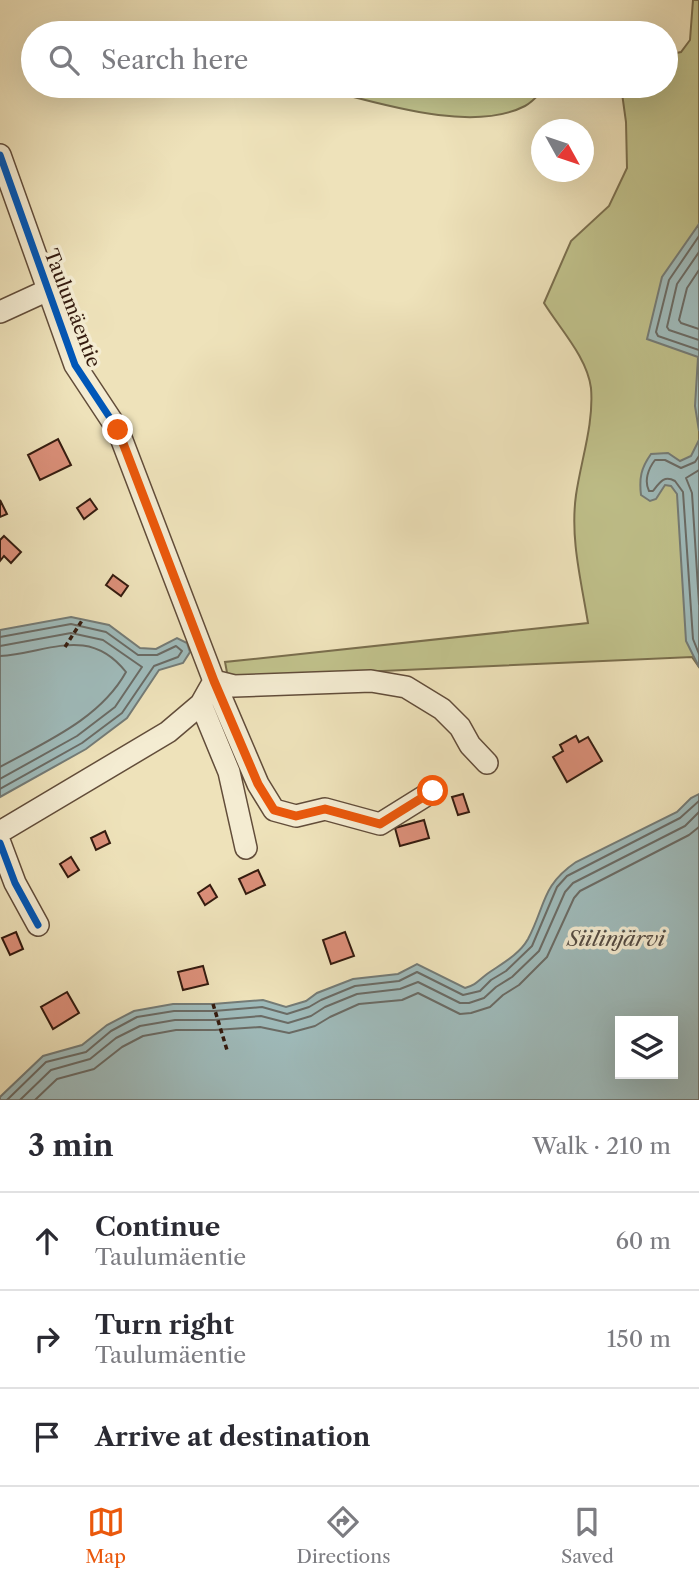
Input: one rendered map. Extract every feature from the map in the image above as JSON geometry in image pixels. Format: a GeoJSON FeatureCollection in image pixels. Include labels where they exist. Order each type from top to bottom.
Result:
{"type":"FeatureCollection","features":[{"type":"Feature","properties":{"kind":"street","name":"Taulumäentie"},"geometry":{"type":"LineString","coordinates":[[0,155],[75,365],[118,430],[214,681],[258,784],[274,810],[296,816],[325,809],[380,824],[433,791]]}},
{"type":"Feature","properties":{"kind":"street"},"geometry":{"type":"LineString","coordinates":[[0,312],[48,290]]}},
{"type":"Feature","properties":{"kind":"street"},"geometry":{"type":"LineString","coordinates":[[0,832],[168,732],[201,704],[214,681],[234,686],[371,681],[406,687],[442,709],[460,727],[470,745],[487,763]]}},
{"type":"Feature","properties":{"kind":"street"},"geometry":{"type":"LineString","coordinates":[[201,704],[229,772],[246,848]]}},
{"type":"Feature","properties":{"kind":"street"},"geometry":{"type":"LineString","coordinates":[[0,843],[15,883],[38,925]]}},
{"type":"Feature","properties":{"kind":"path"},"geometry":{"type":"LineString","coordinates":[[65,647],[83,619]]}},
{"type":"Feature","properties":{"kind":"path"},"geometry":{"type":"LineString","coordinates":[[214,1004],[227,1050]]}},
{"type":"Feature","properties":{"kind":"green space"},"geometry":{"type":"Polygon","coordinates":[[[693,0],[699,0],[699,667],[692,657],[228,678],[225,662],[588,623],[574,527],[576,495],[589,428],[591,388],[579,354],[544,303],[571,241],[609,206],[627,168],[623,98],[678,98],[678,53],[690,40],[693,0]]]}},
{"type":"Feature","properties":{"kind":"green space"},"geometry":{"type":"Polygon","coordinates":[[[358,98],[535,98],[525,106],[502,114],[476,117],[448,116],[358,98]]]}},
{"type":"Feature","properties":{"kind":"water"},"geometry":{"type":"Polygon","coordinates":[[[699,224],[699,431],[695,406],[698,357],[647,339],[662,277],[699,224]]]}},
{"type":"Feature","properties":{"kind":"water"},"geometry":{"type":"Polygon","coordinates":[[[699,440],[699,667],[686,641],[677,494],[671,486],[665,485],[656,499],[650,501],[641,495],[640,483],[643,469],[651,454],[668,453],[680,461],[691,456],[699,440]]]}},
{"type":"Feature","properties":{"kind":"water"},"geometry":{"type":"Polygon","coordinates":[[[71,617],[109,625],[140,648],[156,649],[177,638],[187,643],[190,652],[183,663],[159,670],[127,718],[86,749],[0,797],[0,630],[71,617]]]}},
{"type":"Feature","properties":{"kind":"water","name":"Siilinjärvi"},"geometry":{"type":"Polygon","coordinates":[[[699,794],[699,1100],[0,1100],[43,1056],[82,1045],[107,1025],[134,1011],[173,1004],[263,1000],[286,1007],[306,1001],[317,993],[353,979],[398,974],[417,964],[465,988],[472,986],[520,950],[534,927],[550,888],[565,871],[576,862],[677,812],[699,794]]]}},
{"type":"Feature","properties":{"kind":"building"},"geometry":{"type":"Polygon","coordinates":[[[58,439],[71,465],[40,480],[28,455],[58,439]]]}},
{"type":"Feature","properties":{"kind":"building"},"geometry":{"type":"Polygon","coordinates":[[[90,499],[97,509],[84,519],[77,508],[90,499]]]}},
{"type":"Feature","properties":{"kind":"building"},"geometry":{"type":"Polygon","coordinates":[[[0,500],[7,514],[0,517],[0,500]]]}},
{"type":"Feature","properties":{"kind":"building"},"geometry":{"type":"Polygon","coordinates":[[[4,536],[21,552],[11,563],[4,556],[0,561],[0,540],[4,536]]]}},
{"type":"Feature","properties":{"kind":"building"},"geometry":{"type":"Polygon","coordinates":[[[113,575],[128,586],[121,596],[106,585],[113,575]]]}},
{"type":"Feature","properties":{"kind":"building"},"geometry":{"type":"Polygon","coordinates":[[[576,736],[579,742],[588,737],[602,761],[567,782],[553,757],[563,751],[560,745],[576,736]]]}},
{"type":"Feature","properties":{"kind":"building"},"geometry":{"type":"Polygon","coordinates":[[[463,794],[469,812],[458,815],[452,797],[463,794]]]}},
{"type":"Feature","properties":{"kind":"building"},"geometry":{"type":"Polygon","coordinates":[[[424,820],[429,838],[400,846],[395,828],[424,820]]]}},
{"type":"Feature","properties":{"kind":"building"},"geometry":{"type":"Polygon","coordinates":[[[105,831],[110,843],[96,850],[91,838],[105,831]]]}},
{"type":"Feature","properties":{"kind":"building"},"geometry":{"type":"Polygon","coordinates":[[[71,857],[79,870],[68,877],[60,864],[71,857]]]}},
{"type":"Feature","properties":{"kind":"building"},"geometry":{"type":"Polygon","coordinates":[[[258,870],[265,885],[246,894],[239,879],[258,870]]]}},
{"type":"Feature","properties":{"kind":"building"},"geometry":{"type":"Polygon","coordinates":[[[210,885],[217,897],[205,905],[198,893],[210,885]]]}},
{"type":"Feature","properties":{"kind":"building"},"geometry":{"type":"Polygon","coordinates":[[[16,932],[23,949],[10,955],[2,938],[16,932]]]}},
{"type":"Feature","properties":{"kind":"building"},"geometry":{"type":"Polygon","coordinates":[[[345,932],[354,956],[331,964],[323,940],[345,932]]]}},
{"type":"Feature","properties":{"kind":"building"},"geometry":{"type":"Polygon","coordinates":[[[203,966],[208,984],[183,990],[178,972],[203,966]]]}},
{"type":"Feature","properties":{"kind":"building"},"geometry":{"type":"Polygon","coordinates":[[[67,992],[79,1013],[53,1029],[41,1007],[67,992]]]}},
{"type":"Feature","properties":{"kind":"cycle path"},"geometry":{"type":"LineString","coordinates":[[0,155],[75,365],[118,430],[214,681],[258,784],[274,810],[296,816],[325,809],[380,824],[433,791]]}},
{"type":"Feature","properties":{"kind":"cycle path"},"geometry":{"type":"LineString","coordinates":[[0,843],[15,883],[38,925]]}},
{"type":"Feature","properties":{"kind":"route"},"geometry":{"type":"LineString","coordinates":[[118,430],[214,681],[258,784],[274,810],[296,816],[325,809],[380,824],[433,791]]}}]}
